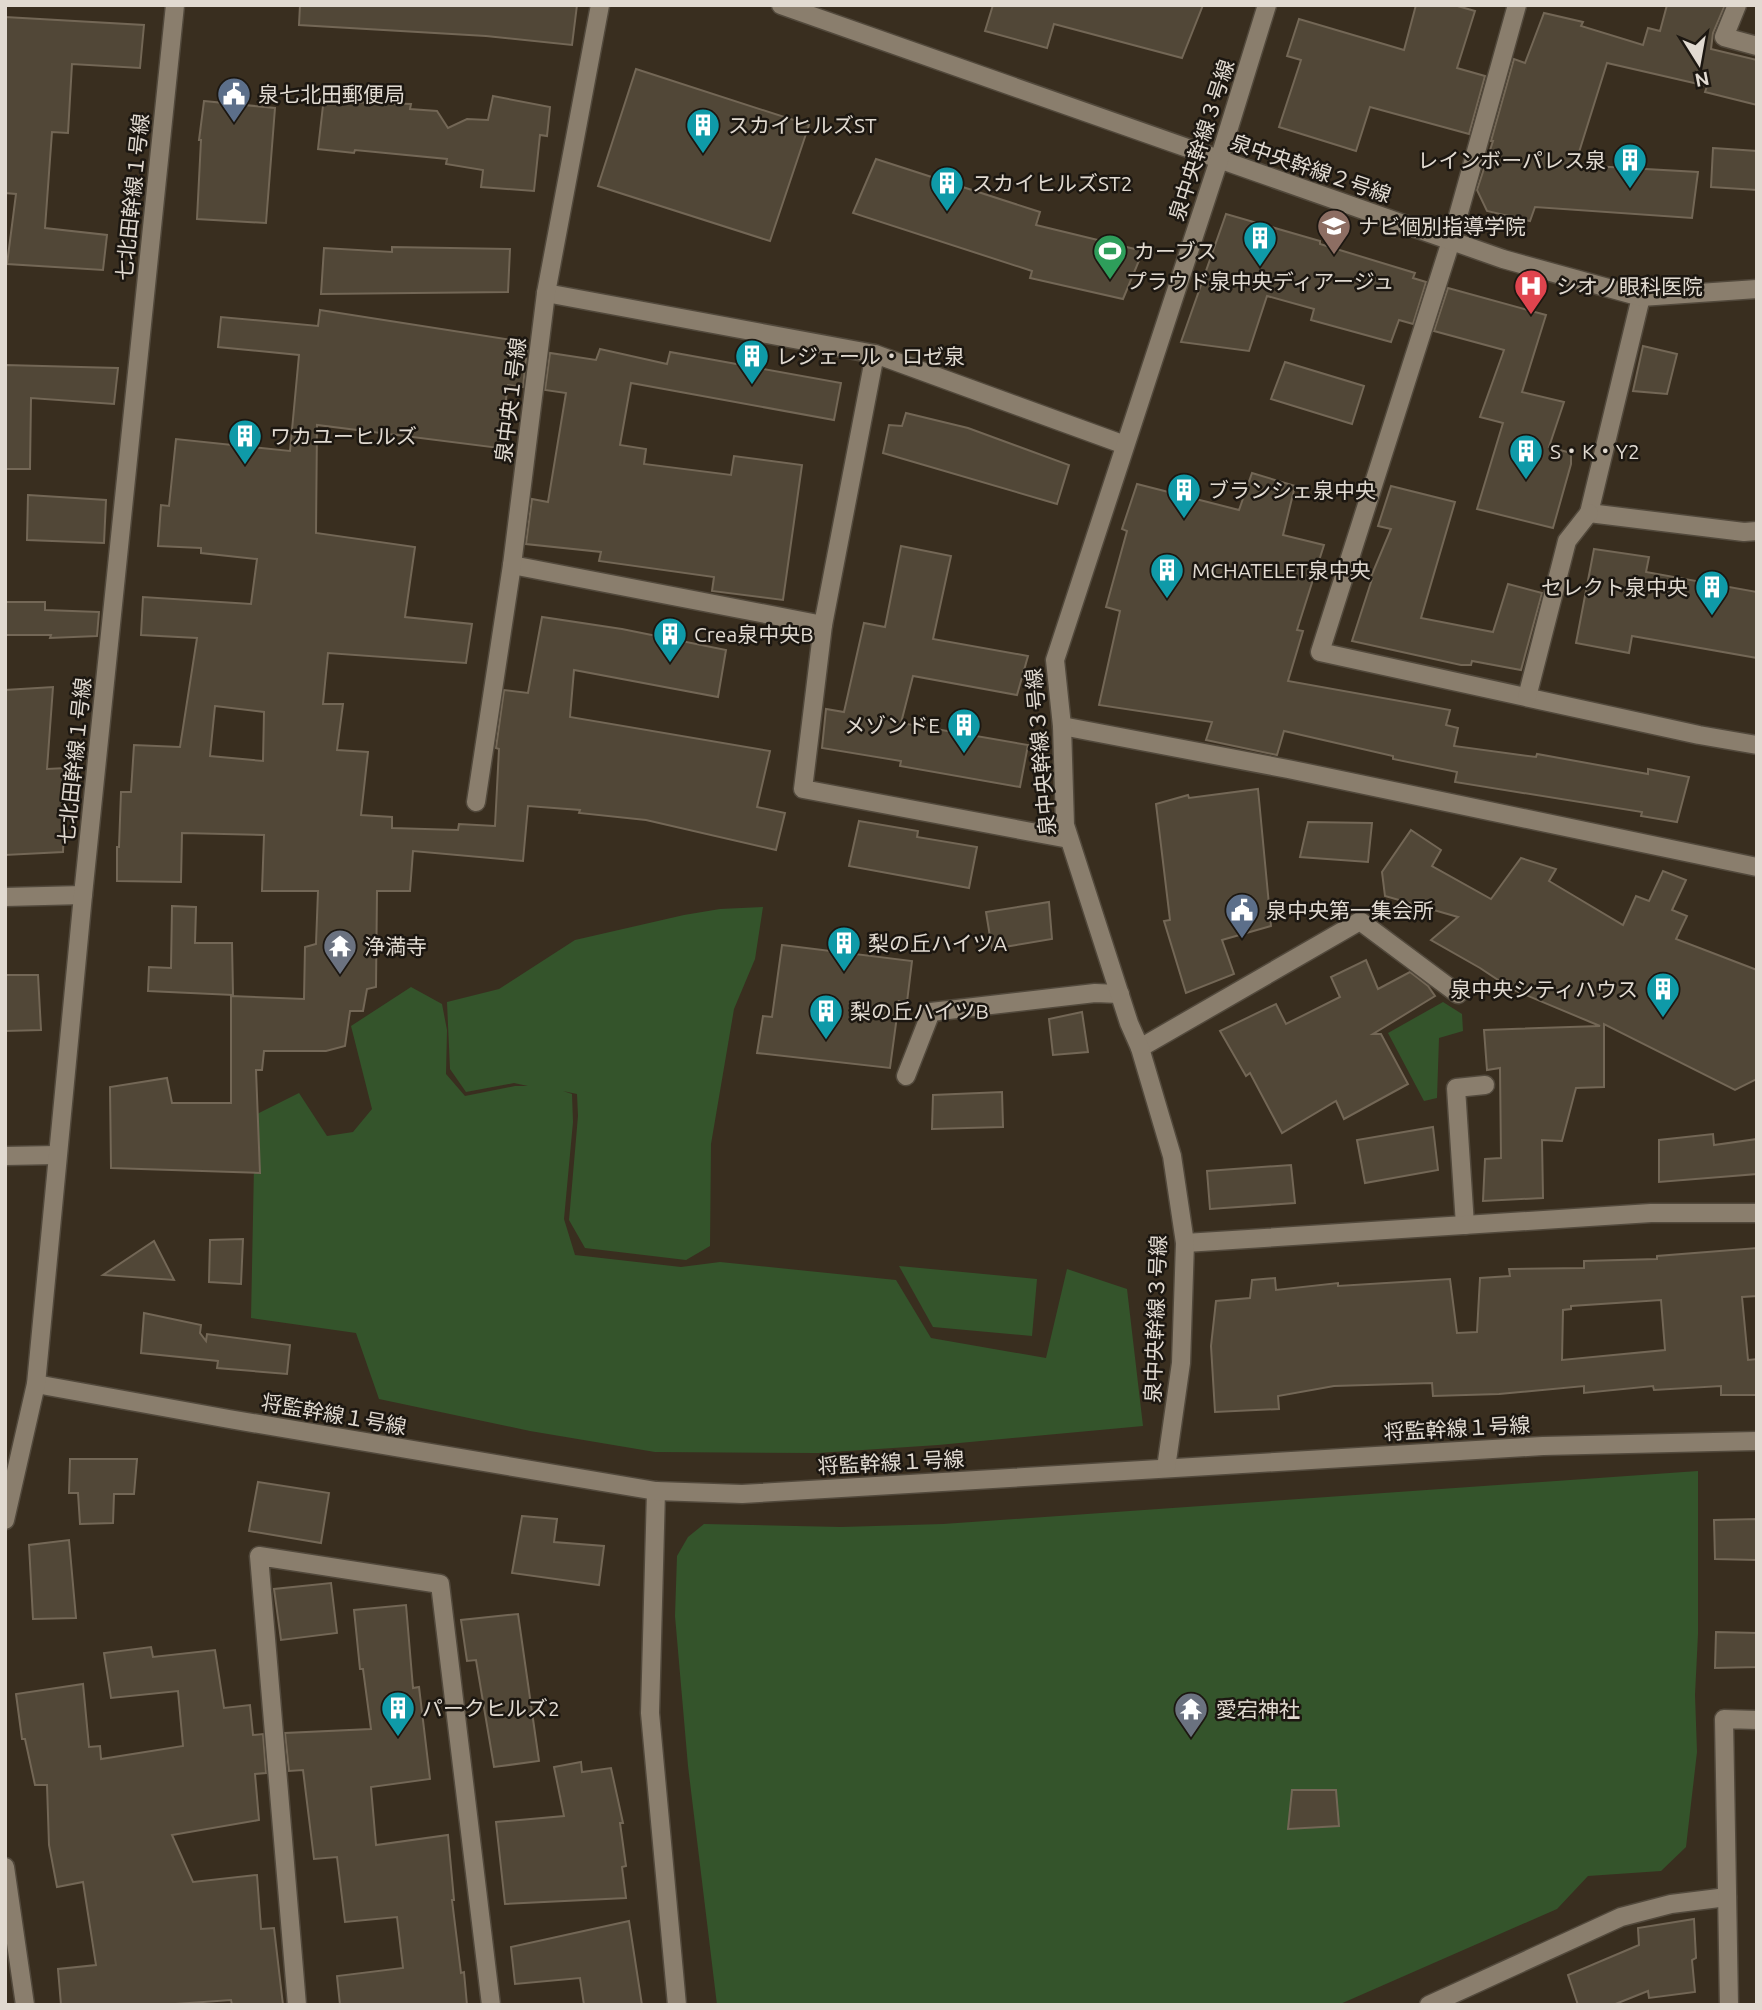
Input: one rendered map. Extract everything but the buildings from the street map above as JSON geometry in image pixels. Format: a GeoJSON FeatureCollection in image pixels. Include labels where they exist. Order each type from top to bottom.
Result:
{"type":"FeatureCollection","features":[{"type":"Feature","properties":{"kind":"street","name":"七北田幹線１号線"},"geometry":{"type":"LineString","coordinates":[[5,1520],[36,1384],[174,5]]}},
{"type":"Feature","properties":{"kind":"street","name":"泉中央１号線"},"geometry":{"type":"LineString","coordinates":[[476,802],[512,565],[547,293],[600,5]]}},
{"type":"Feature","properties":{"kind":"street","name":"泉中央幹線２号線"},"geometry":{"type":"LineString","coordinates":[[781,5],[1503,259],[1641,297],[1746,292],[1757,289]]}},
{"type":"Feature","properties":{"kind":"street","name":"泉中央幹線３号線"},"geometry":{"type":"LineString","coordinates":[[1167,1468],[1181,1363],[1185,1243],[1172,1156],[1140,1048],[1119,994],[1065,825],[1062,726],[1055,660],[1267,5]]}},
{"type":"Feature","properties":{"kind":"street"},"geometry":{"type":"LineString","coordinates":[[1517,5],[1451,241],[1320,652],[1699,735],[1757,745]]}},
{"type":"Feature","properties":{"kind":"street"},"geometry":{"type":"LineString","coordinates":[[1737,5],[1724,37],[1757,46]]}},
{"type":"Feature","properties":{"kind":"street"},"geometry":{"type":"LineString","coordinates":[[547,293],[875,354],[1125,445]]}},
{"type":"Feature","properties":{"kind":"street"},"geometry":{"type":"LineString","coordinates":[[1527,697],[1567,541],[1589,513],[1641,297]]}},
{"type":"Feature","properties":{"kind":"street"},"geometry":{"type":"LineString","coordinates":[[875,354],[823,625],[803,789],[1069,839]]}},
{"type":"Feature","properties":{"kind":"street"},"geometry":{"type":"LineString","coordinates":[[1589,513],[1744,532],[1757,531]]}},
{"type":"Feature","properties":{"kind":"street"},"geometry":{"type":"LineString","coordinates":[[512,565],[823,625]]}},
{"type":"Feature","properties":{"kind":"street"},"geometry":{"type":"LineString","coordinates":[[1062,726],[1288,769],[1757,867]]}},
{"type":"Feature","properties":{"kind":"street"},"geometry":{"type":"LineString","coordinates":[[5,897],[83,895]]}},
{"type":"Feature","properties":{"kind":"street"},"geometry":{"type":"LineString","coordinates":[[1140,1048],[1360,921],[1458,994]]}},
{"type":"Feature","properties":{"kind":"street"},"geometry":{"type":"LineString","coordinates":[[906,1076],[931,1012],[1095,993],[1119,994]]}},
{"type":"Feature","properties":{"kind":"street"},"geometry":{"type":"LineString","coordinates":[[1465,1225],[1456,1088],[1485,1085]]}},
{"type":"Feature","properties":{"kind":"street"},"geometry":{"type":"LineString","coordinates":[[5,1156],[57,1155]]}},
{"type":"Feature","properties":{"kind":"street"},"geometry":{"type":"LineString","coordinates":[[1185,1243],[1651,1213],[1757,1213]]}},
{"type":"Feature","properties":{"kind":"street","name":"将監幹線１号線"},"geometry":{"type":"LineString","coordinates":[[36,1384],[656,1490],[742,1494],[1543,1446],[1757,1441]]}},
{"type":"Feature","properties":{"kind":"street"},"geometry":{"type":"LineString","coordinates":[[656,1490],[650,1713],[677,2005]]}},
{"type":"Feature","properties":{"kind":"street"},"geometry":{"type":"LineString","coordinates":[[298,2005],[259,1556],[440,1584],[491,2005]]}},
{"type":"Feature","properties":{"kind":"street"},"geometry":{"type":"LineString","coordinates":[[1729,2005],[1724,1719],[1757,1720]]}},
{"type":"Feature","properties":{"kind":"street"},"geometry":{"type":"LineString","coordinates":[[5,1867],[25,2005]]}},
{"type":"Feature","properties":{"kind":"street"},"geometry":{"type":"LineString","coordinates":[[1429,2005],[1450,2000],[1621,1917],[1671,1904],[1727,1897]]}},
{"type":"Feature","properties":{"kind":"green space"},"geometry":{"type":"Polygon","coordinates":[[[763,907],[755,959],[734,1009],[711,1144],[710,1246],[686,1260],[585,1248],[569,1220],[578,1116],[577,1094],[563,1091],[572,1094],[573,1122],[564,1219],[575,1255],[681,1267],[720,1262],[896,1280],[931,1338],[1046,1358],[1067,1269],[1127,1289],[1143,1426],[818,1453],[655,1452],[530,1431],[379,1399],[356,1333],[251,1318],[255,1115],[299,1093],[327,1136],[353,1132],[372,1109],[351,1026],[411,987],[442,1004],[447,1030],[446,1074],[465,1096],[528,1086],[514,1083],[466,1092],[450,1069],[447,1002],[499,989],[575,940],[684,915],[720,909],[763,907]]]}},
{"type":"Feature","properties":{"kind":"green space"},"geometry":{"type":"Polygon","coordinates":[[[1443,1002],[1462,1014],[1463,1031],[1439,1038],[1437,1098],[1424,1101],[1388,1033],[1443,1002]]]}},
{"type":"Feature","properties":{"kind":"green space"},"geometry":{"type":"Polygon","coordinates":[[[899,1266],[1037,1279],[1032,1336],[933,1327],[899,1266]]]}},
{"type":"Feature","properties":{"kind":"green space","name":"愛宕神社"},"geometry":{"type":"Polygon","coordinates":[[[1698,1471],[1698,1634],[1695,1695],[1697,1752],[1686,1847],[1661,1871],[1588,1876],[1557,1909],[1338,2005],[717,2005],[688,1766],[675,1616],[677,1556],[688,1537],[704,1524],[841,1527],[943,1524],[1698,1471]]]}},
{"type":"Feature","properties":{"kind":"place","name":"泉七北田郵便局"},"geometry":{"type":"Point","coordinates":[234,124]}},
{"type":"Feature","properties":{"kind":"place","name":"スカイヒルズST"},"geometry":{"type":"Point","coordinates":[703,155]}},
{"type":"Feature","properties":{"kind":"place","name":"レインボーパレス泉"},"geometry":{"type":"Point","coordinates":[1630,190]}},
{"type":"Feature","properties":{"kind":"place","name":"スカイヒルズST2"},"geometry":{"type":"Point","coordinates":[947,213]}},
{"type":"Feature","properties":{"kind":"place","name":"ナビ個別指導学院"},"geometry":{"type":"Point","coordinates":[1334,256]}},
{"type":"Feature","properties":{"kind":"place","name":"プラウド泉中央ディアージュ"},"geometry":{"type":"Point","coordinates":[1260,268]}},
{"type":"Feature","properties":{"kind":"place","name":"カーブス"},"geometry":{"type":"Point","coordinates":[1110,281]}},
{"type":"Feature","properties":{"kind":"place","name":"シオノ眼科医院"},"geometry":{"type":"Point","coordinates":[1531,316]}},
{"type":"Feature","properties":{"kind":"place","name":"レジェール・ロゼ泉"},"geometry":{"type":"Point","coordinates":[752,386]}},
{"type":"Feature","properties":{"kind":"place","name":"ワカユーヒルズ"},"geometry":{"type":"Point","coordinates":[245,466]}},
{"type":"Feature","properties":{"kind":"place","name":"S・K・Y2"},"geometry":{"type":"Point","coordinates":[1526,481]}},
{"type":"Feature","properties":{"kind":"place","name":"ブランシェ泉中央"},"geometry":{"type":"Point","coordinates":[1184,520]}},
{"type":"Feature","properties":{"kind":"place","name":"MCHATELET泉中央"},"geometry":{"type":"Point","coordinates":[1167,600]}},
{"type":"Feature","properties":{"kind":"place","name":"セレクト泉中央"},"geometry":{"type":"Point","coordinates":[1712,617]}},
{"type":"Feature","properties":{"kind":"place","name":"Crea泉中央B"},"geometry":{"type":"Point","coordinates":[670,664]}},
{"type":"Feature","properties":{"kind":"place","name":"メゾンドE"},"geometry":{"type":"Point","coordinates":[964,755]}},
{"type":"Feature","properties":{"kind":"place","name":"泉中央第一集会所"},"geometry":{"type":"Point","coordinates":[1242,940]}},
{"type":"Feature","properties":{"kind":"place","name":"梨の丘ハイツA"},"geometry":{"type":"Point","coordinates":[844,973]}},
{"type":"Feature","properties":{"kind":"place","name":"浄満寺"},"geometry":{"type":"Point","coordinates":[340,976]}},
{"type":"Feature","properties":{"kind":"place","name":"泉中央シティハウス"},"geometry":{"type":"Point","coordinates":[1663,1019]}},
{"type":"Feature","properties":{"kind":"place","name":"梨の丘ハイツB"},"geometry":{"type":"Point","coordinates":[826,1041]}},
{"type":"Feature","properties":{"kind":"place","name":"パークヒルズ2"},"geometry":{"type":"Point","coordinates":[398,1738]}},
{"type":"Feature","properties":{"kind":"place","name":"愛宕神社"},"geometry":{"type":"Point","coordinates":[1191,1739]}}]}
